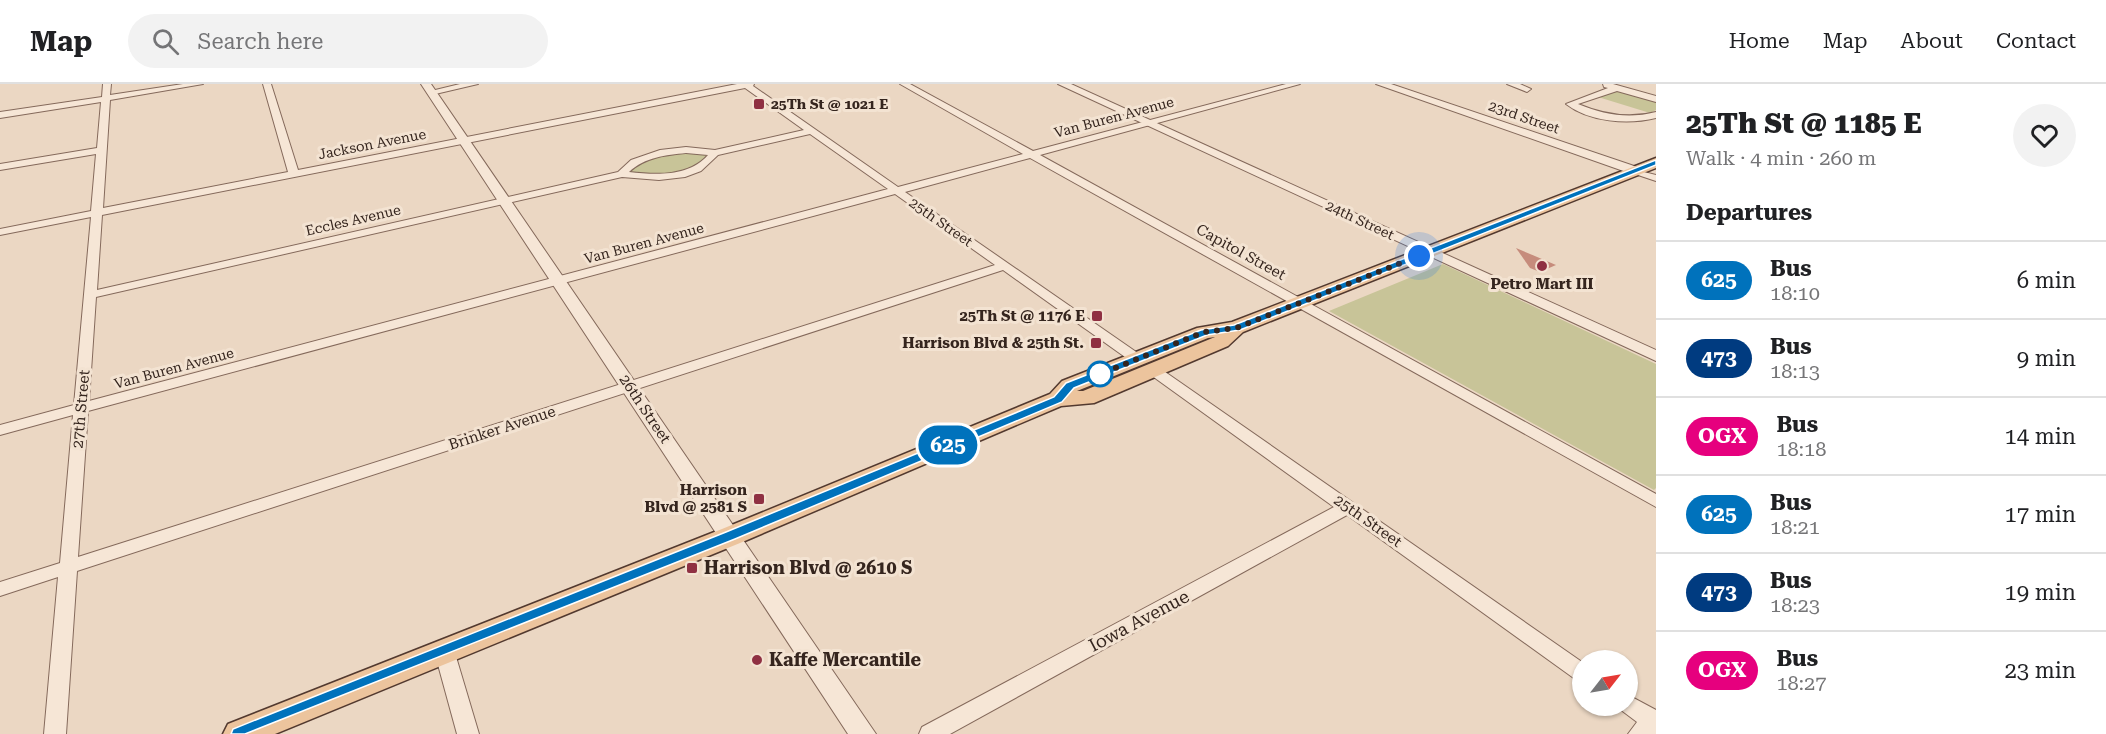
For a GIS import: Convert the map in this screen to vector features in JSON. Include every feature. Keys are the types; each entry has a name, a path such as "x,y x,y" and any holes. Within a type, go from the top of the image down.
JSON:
{"main road":[{"path":"239,734 730,536 1058,399 1086,398 1157,360 1656,163"}],"street":[{"path":"0,115 107,91 199,84"},
{"path":"267,84 294,174"},
{"path":"429,88 474,84"},
{"name":"Jackson Avenue","path":"0,232 747,84"},
{"name":"25th Street","path":"747,84 1572,666"},
{"name":"Capitol Street","path":"904,84 1656,501"},
{"name":"24th Street","path":"1063,84 1656,356"},
{"name":"Van Buren Avenue","path":"0,430 1296,84"},
{"name":"23rd Street","path":"1382,84 1656,178"},
{"path":"1511,84 1527,89"},
{"path":"1604,84 1654,97"},
{"name":"26th Street","path":"429,88 863,734"},
{"path":"1617,88 1570,104 1623,120 1642,120 1656,115"},
{"name":"27th Street","path":"55,734 107,91"},
{"name":"Eccles Avenue","path":"622,174 635,163 655,154 686,150 715,153 812,131"},
{"path":"0,167 102,150"},
{"name":"Eccles Avenue","path":"90,295 622,174 653,177 675,175 702,167 715,153"},
{"name":"Brinker Avenue","path":"0,589 1004,266"},
{"name":"Iowa Avenue","path":"930,734 1348,507"},
{"path":"444,650 468,734"},
{"path":"1638,713 1651,725"}],"shaded area":[{"path":"1616,91 1656,101 1656,110 1650,113 1598,97"},
{"path":"682,152 709,155 701,162 682,171 661,175 629,172 646,160"},
{"path":"1443,264 1656,364 1656,488 1654,490 1329,311"}],"building":[{"name":"Petro Mart III","path":"1516,248 1556,265 1540,272 1530,268"}],"bus line":[{"name":"625","path":"239,734 730,536 1058,399 1070,386 1204,332 1236,328 1656,163"}],"place":[{"name":"25Th St @ 1021 E","path":"759,104"},
{"name":"Petro Mart III","path":"1542,266"},
{"name":"25Th St @ 1176 E","path":"1097,316"},
{"name":"Harrison Blvd & 25th St.","path":"1096,343"},
{"name":"Harrison Blvd @ 2581 S","path":"759,499"},
{"name":"Harrison Blvd @ 2610 S","path":"692,568"},
{"name":"Kaffe Mercantile","path":"757,660"}],"route":[{"path":"1100,374 1093,377 1204,332 1236,328 1419,256"}]}
